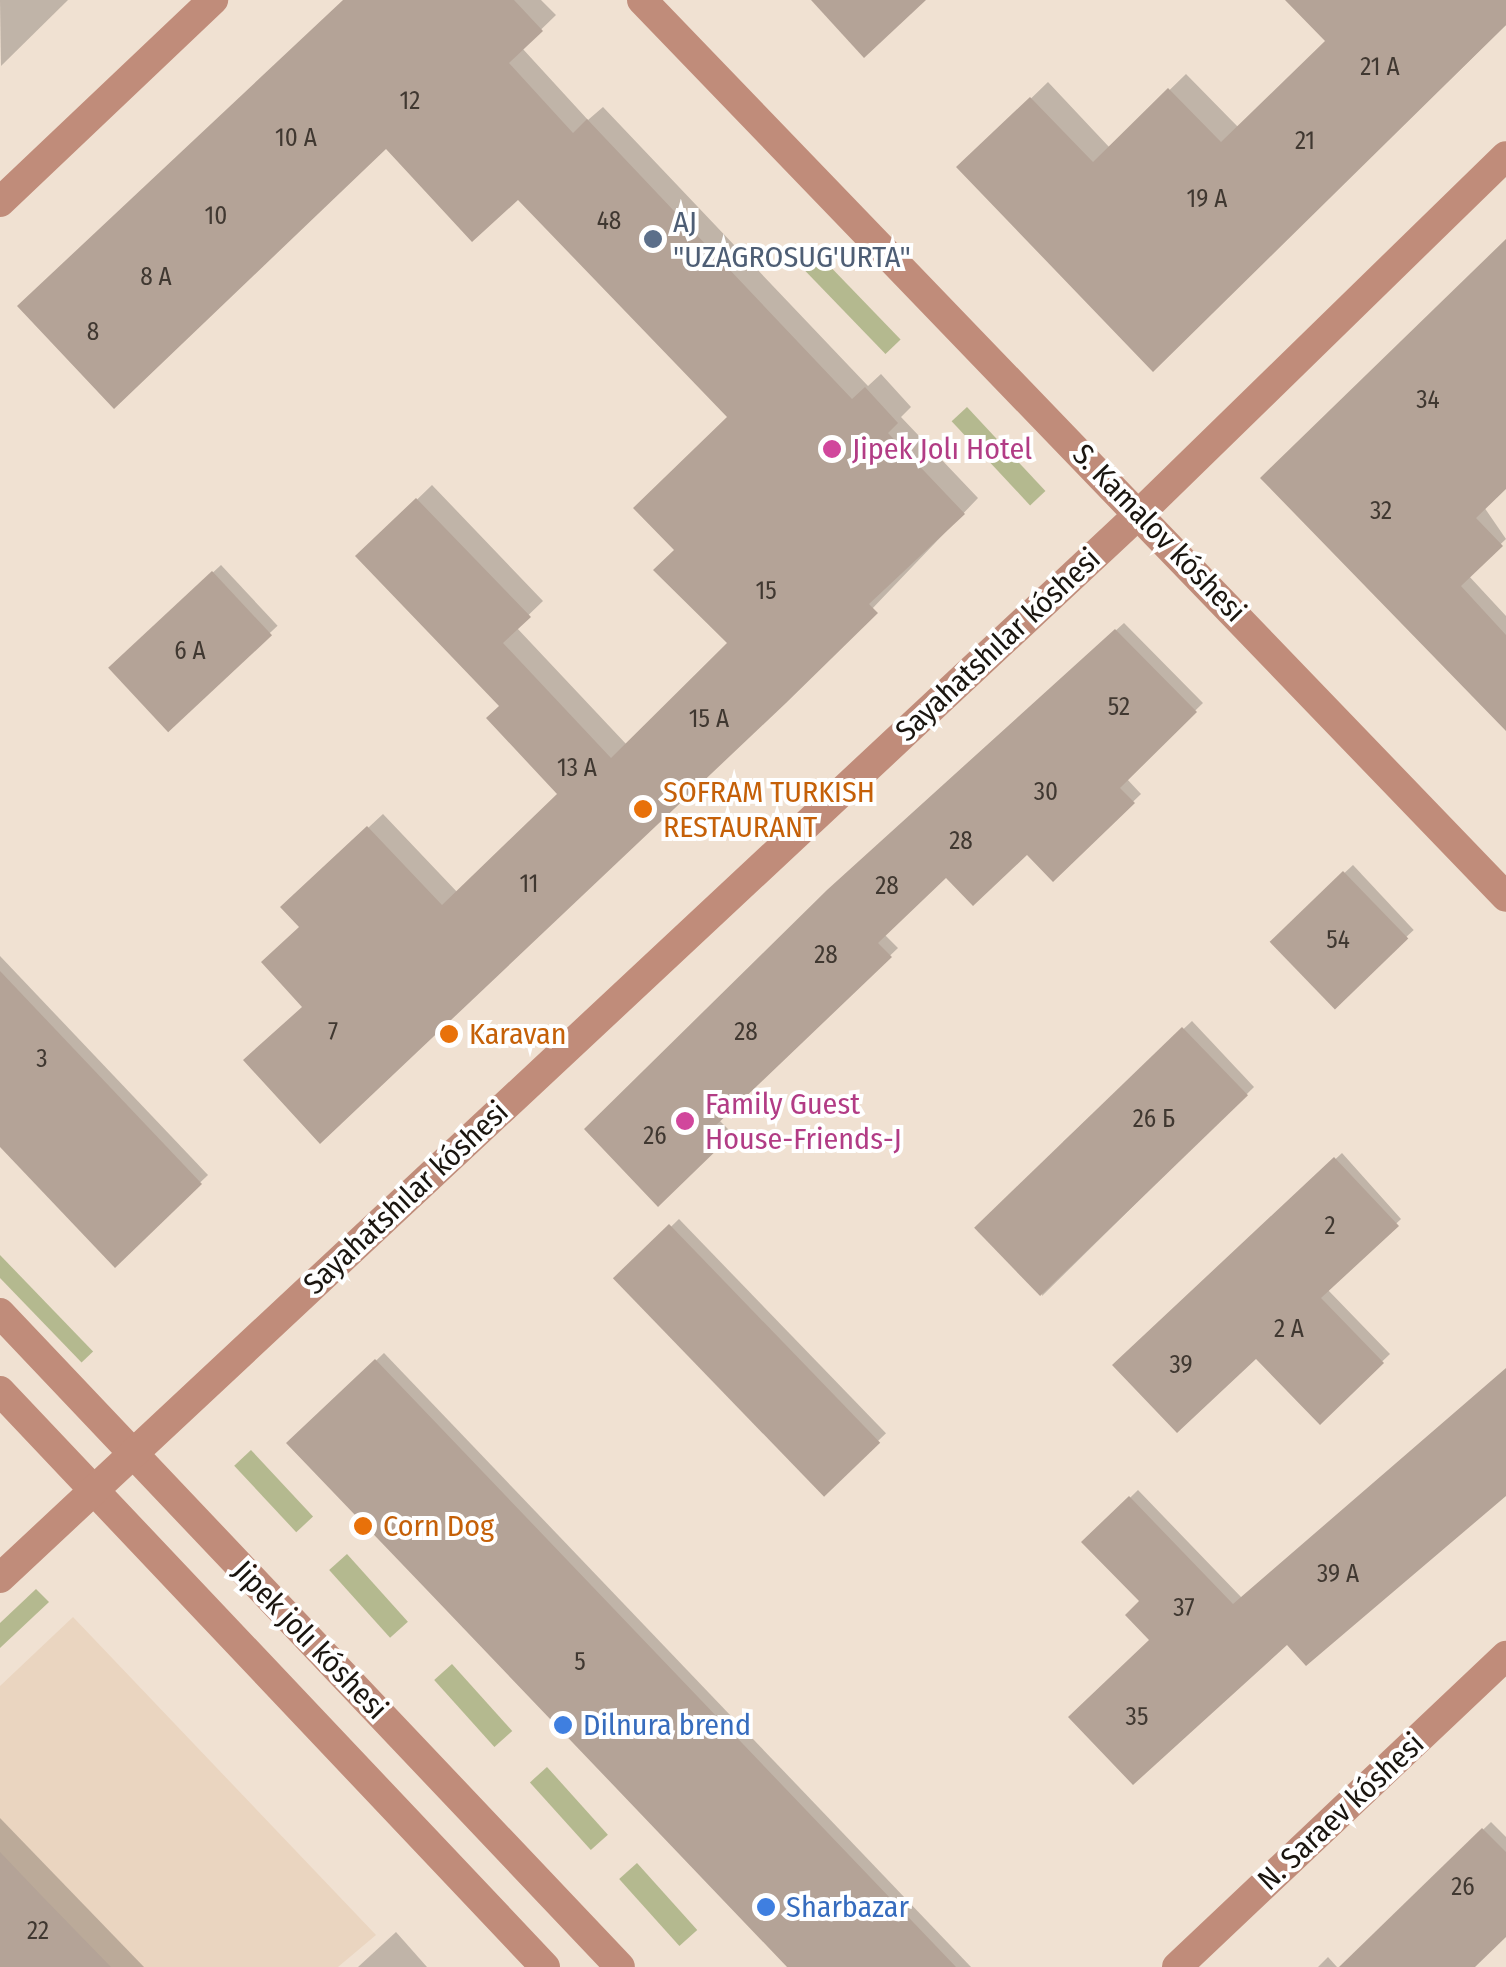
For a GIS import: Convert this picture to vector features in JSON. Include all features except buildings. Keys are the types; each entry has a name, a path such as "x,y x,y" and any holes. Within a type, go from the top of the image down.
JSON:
{"street":[{"path":"0,202 213,0"},
{"name":"S. Kamalov kóshesi","path":"642,0 1506,897"},
{"name":"Sayahatshılar kóshesi","path":"0,1578 1140,513 1506,156"},
{"name":"Jipek jolı kóshesi","path":"0,1313 620,1967"},
{"name":"Jipek jolı kóshesi","path":"0,1391 545,1967"},
{"name":"N. Saraev kóshesi","path":"1177,1967 1506,1656"}],"shaded area":[{"path":"73,1617 376,1935 338,1967 0,1967 0,1686"}],"green space":[{"path":"820,256 901,339 885,354 805,271"},
{"path":"967,407 1045,491 1030,505 952,421"},
{"path":"0,1255 93,1351 82,1363 0,1278"},
{"path":"251,1450 313,1517 296,1532 234,1466"},
{"path":"347,1554 408,1622 390,1638 329,1570"},
{"path":"36,1589 49,1602 0,1648 0,1623"},
{"path":"452,1664 512,1731 494,1747 434,1680"},
{"path":"547,1767 608,1835 591,1850 530,1782"},
{"path":"637,1863 697,1930 679,1946 619,1879"}],"place":[{"name":"AJ \"UZAGROSUG'URTA\"","path":"653,239"},
{"name":"Jipek Jolı Hotel","path":"832,449"},
{"name":"SOFRAM TURKISH RESTAURANT","path":"643,809"},
{"name":"Karavan","path":"449,1034"},
{"name":"Family Guest House-Friends-J","path":"685,1121"},
{"name":"Corn Dog","path":"363,1526"},
{"name":"Dilnura brend","path":"563,1725"},
{"name":"Sharbazar","path":"766,1907"}]}
